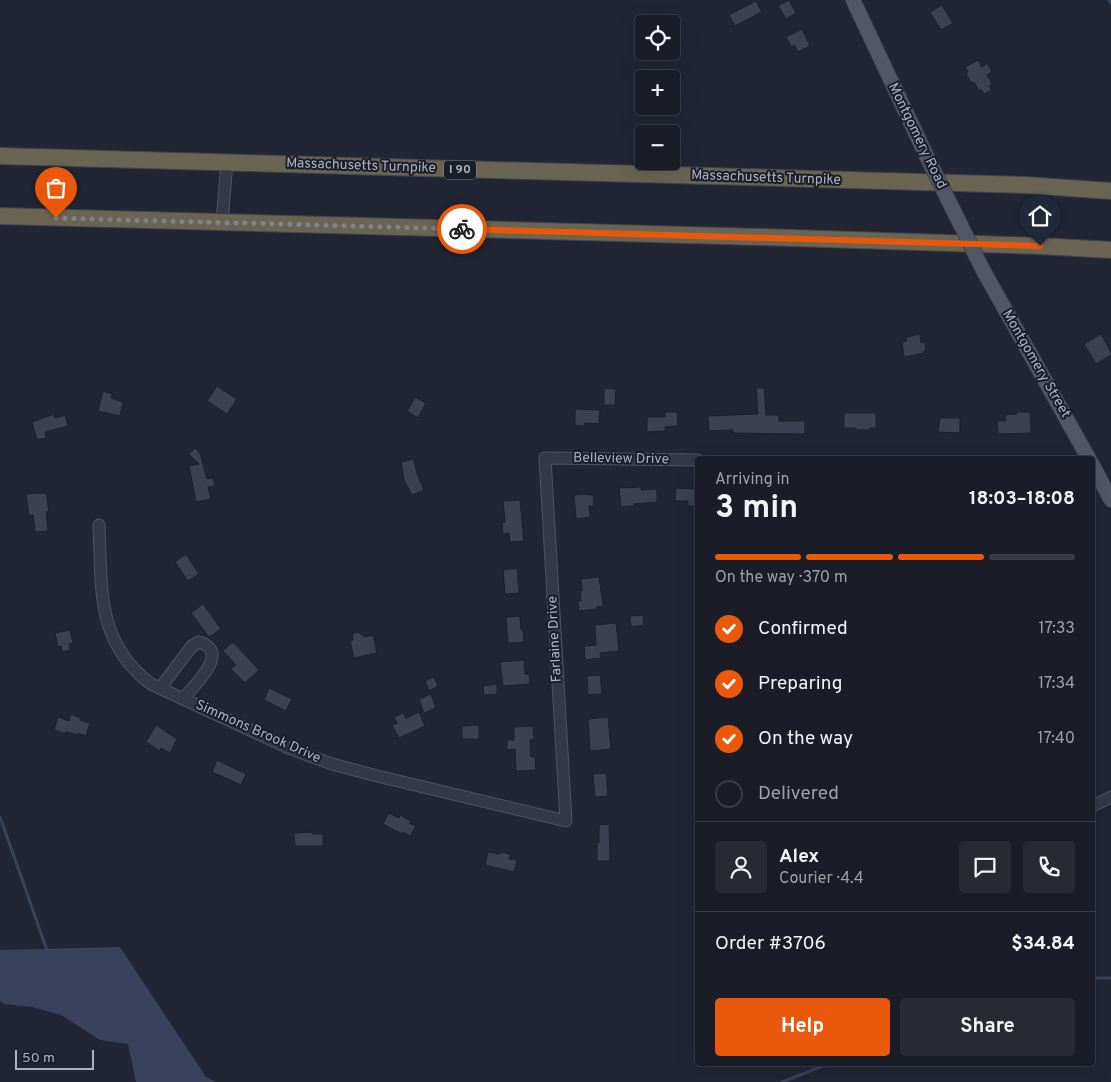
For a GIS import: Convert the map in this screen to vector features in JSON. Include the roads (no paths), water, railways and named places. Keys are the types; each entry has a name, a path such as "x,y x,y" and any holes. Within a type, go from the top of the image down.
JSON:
{"highway":[{"name":"Massachusetts Turnpike","path":"0,156 972,184 1111,191"},
{"path":"0,216 768,237 1111,250"}],"main road":[{"name":"Montgomery Road","path":"853,0 888,77 983,270"},
{"name":"Montgomery Street","path":"983,270 1088,456"},
{"name":"Montgomery Street","path":"1095,470 1111,500"}],"street":[{"path":"222,222 227,162"},
{"name":"Belleview Drive","path":"545,458 695,460"},
{"name":"Farlaine Drive","path":"545,458 566,821"},
{"name":"Simmons Brook Drive","path":"99,525 102,589 107,623 116,644 132,667 142,677 160,688 291,749 332,764 566,821"},
{"path":"160,688 192,646 199,642 206,645 212,651 212,661 208,669 183,699"},
{"path":"1095,805 1111,797"}],"water":[{"path":"120,947 206,1077 216,1082 136,1082 128,1044 100,1040 61,1015 32,1007 4,1004 0,1001 0,950"}],"waterway":[{"path":"0,817 48,953"},
{"path":"1095,978 1111,978"},
{"path":"782,1082 823,1066"}]}
